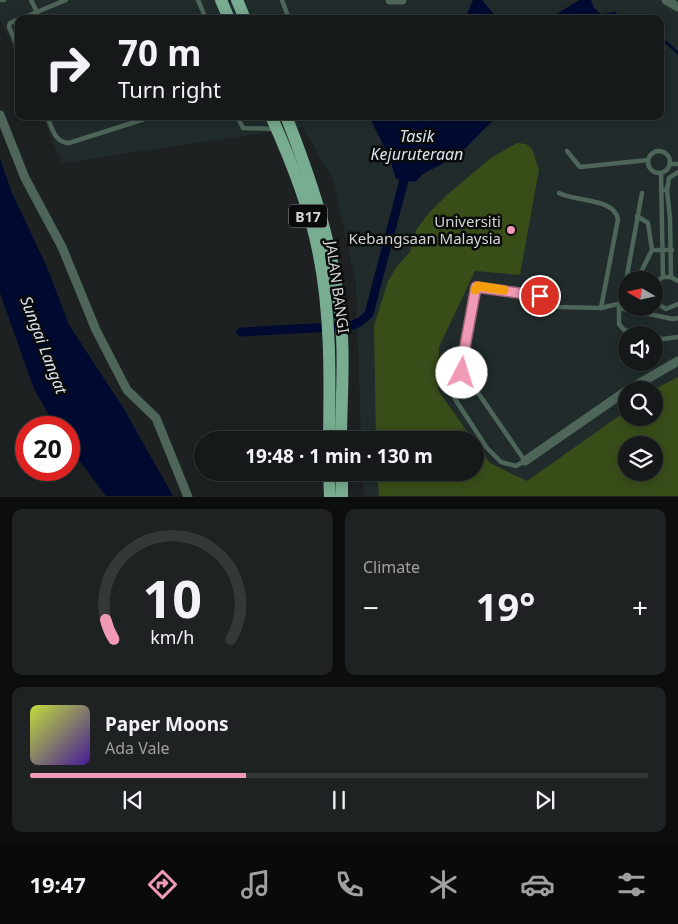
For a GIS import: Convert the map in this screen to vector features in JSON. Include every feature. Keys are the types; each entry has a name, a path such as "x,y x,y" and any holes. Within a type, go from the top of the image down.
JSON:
{"main road":[{"path":"221,0 227,15"},
{"path":"237,0 243,15"},
{"name":"JALAN BANGI","path":"274,120 304,200 318,249 334,319 342,337 342,431"},
{"name":"JALAN BANGI","path":"287,120 320,208 329,246 334,319 329,336 329,431"},
{"path":"329,481 330,496"},
{"path":"342,481 342,496"}],"street":[{"path":"390,0 402,0"},
{"path":"666,0 678,7"},
{"path":"0,116 25,178 62,247 96,330 127,390 156,418 188,496"},
{"path":"643,381 678,361"},
{"path":"525,461 618,396"}],"lane":[{"path":"31,0 37,12"},
{"path":"30,15 66,0"},
{"path":"198,0 204,15"},
{"path":"282,0 288,15"},
{"path":"15,21 10,23 9,27 15,41"},
{"path":"49,120 57,138 62,143 69,143 141,120"},
{"path":"239,120 243,128 277,129"},
{"path":"567,151 580,167 648,160"},
{"path":"661,151 666,153 670,164 667,170 661,173 651,170 648,160 651,155 661,151"},
{"path":"670,164 678,164"},
{"path":"671,277 672,250 667,190 669,178 678,172"},
{"path":"661,173 664,250 663,277 671,277 678,282"},
{"path":"661,190 667,190"},
{"path":"628,271 642,193"},
{"path":"559,194 570,199 609,205 617,213 618,219 601,308"},
{"path":"637,216 648,223 652,250 642,271"},
{"path":"663,219 678,218"},
{"path":"652,250 672,250"},
{"path":"461,368 525,461 516,466 501,462 487,448 455,399 451,384 461,368 475,289 478,286 540,296 559,307 601,308 618,306"},
{"path":"663,308 666,309 678,304"},
{"path":"660,316 673,319 678,318"},
{"path":"663,339 678,337"}],"shaded area":[{"name":"Universiti Kebangsaan Malaysia","path":"0,0 678,0 678,496 365,496 362,481 484,481 484,431 361,431 356,284 333,180 303,127 62,163 44,120 664,120 664,15 15,15 15,53 0,19"}],"green space":[{"path":"517,143 526,144 532,149 539,170 520,275 475,271 439,347 438,390 467,431 376,431 374,326 388,281 398,265 410,252 416,230 428,214 448,194 491,158"},
{"path":"678,377 678,496 379,496 378,481 484,481 484,455 490,463 527,481 618,417 618,426 663,426 663,385"}],"water":[{"path":"473,0 482,0 495,15 467,15"},
{"path":"579,0 591,0 594,8 601,14 616,12 618,15 555,15"},
{"name":"Tasik Kejuruteraan","path":"371,120 493,120 459,155 423,174 415,182 396,179 389,157"},
{"name":"Sungai Langat","path":"0,159 12,193 47,267 69,325 124,409 173,496 106,496 80,462 80,416 50,416 34,389 0,293"}],"waterway":[{"path":"664,41 678,53"},
{"path":"241,332 350,326 360,322 369,314 404,180"}],"slow traffic":[{"path":"475,290 478,286 504,290"}],"place":[{"name":"Universiti Kebangsaan Malaysia","path":"511,230"}],"route":[{"path":"462,373 461,368 476,287 540,296"}]}
